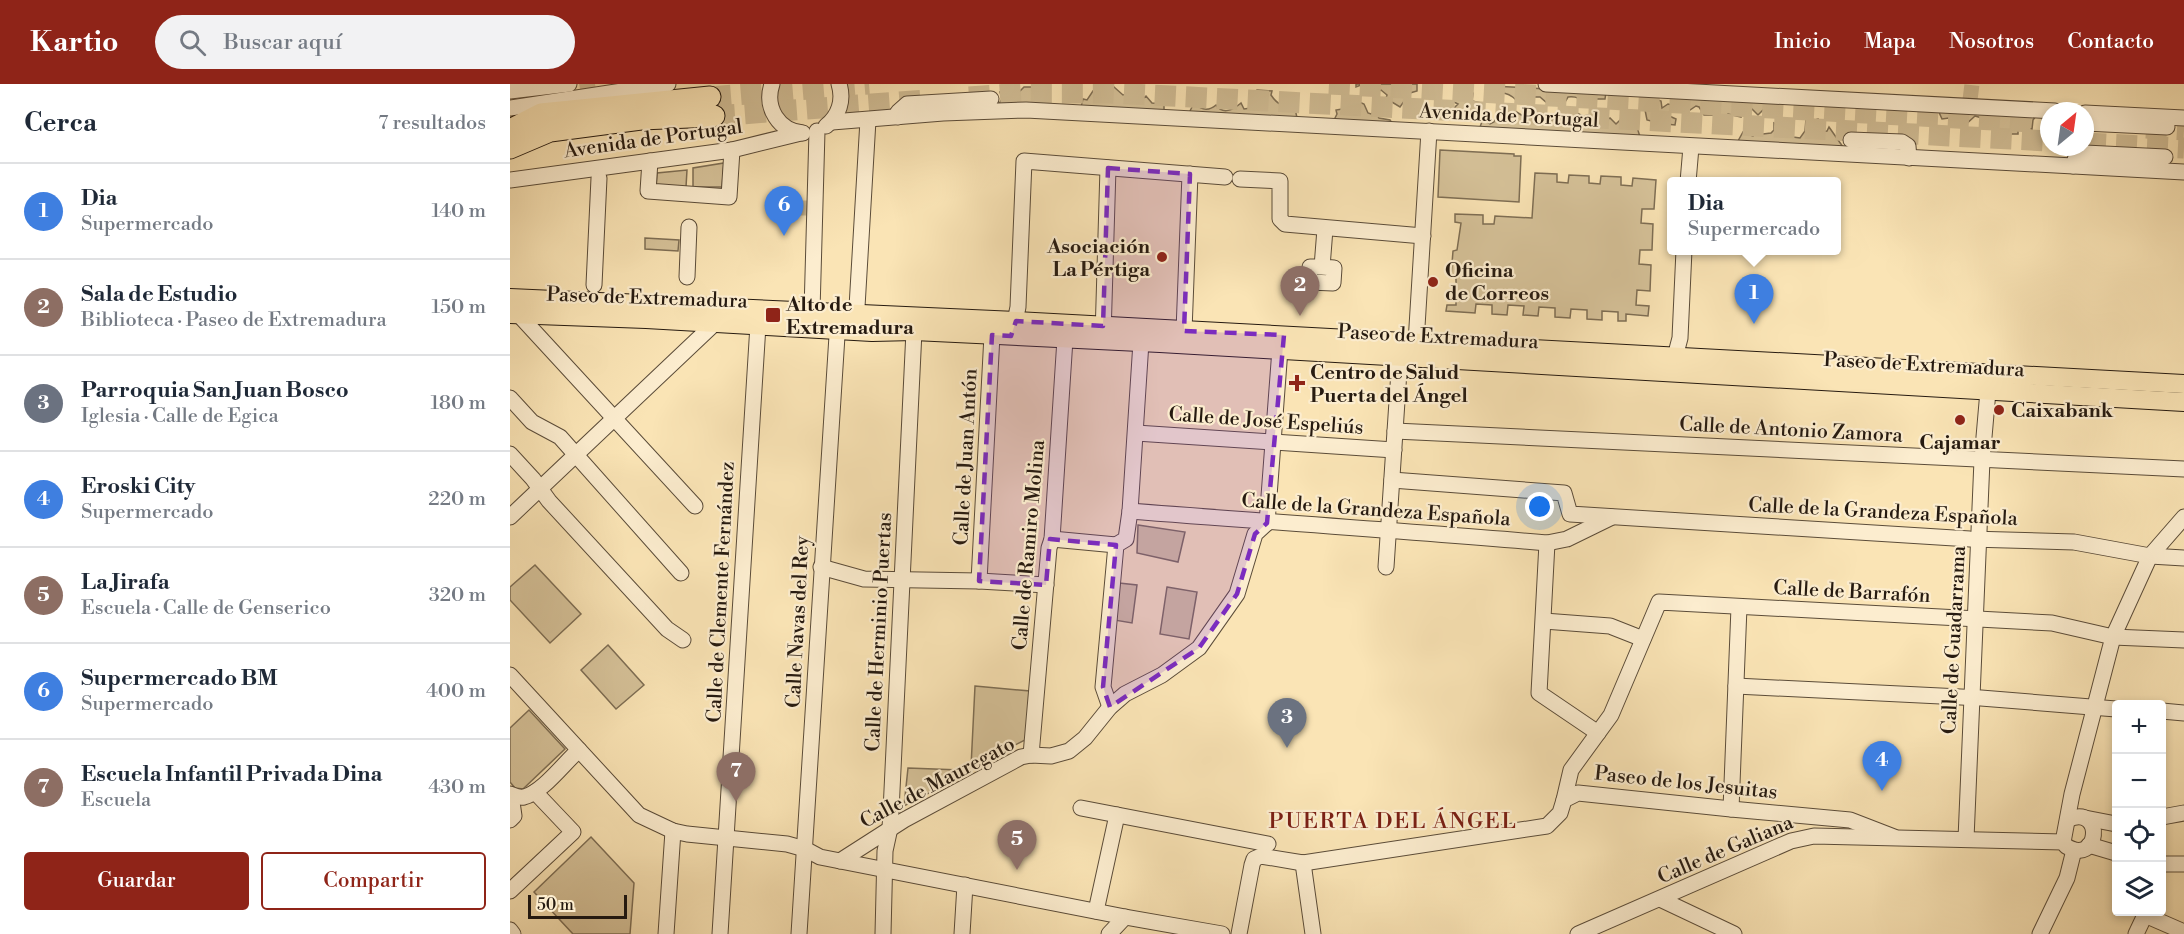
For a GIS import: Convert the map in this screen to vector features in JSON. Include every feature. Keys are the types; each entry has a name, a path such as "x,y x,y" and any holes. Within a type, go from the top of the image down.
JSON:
{"highway":[{"path":"510,130 541,114 712,106 641,119 550,131 510,148"}],"main road":[{"path":"510,288 522,289 544,299"},
{"name":"Paseo de Extremadura","path":"510,298 715,314 758,325 847,322 1103,333 1184,331 1400,356 2184,402"},
{"name":"Paseo de Extremadura","path":"515,314 715,314 812,311 847,322 914,331 992,335 1014,329 1065,339 1103,333 1141,342 1416,343 2184,384"}],"street":[{"path":"510,91 569,84"},
{"path":"510,108 668,84"},
{"path":"772,84 769,91 769,103 773,114 780,124 801,133"},
{"path":"832,122 841,102 839,84"},
{"name":"Avenida de Portugal","path":"1546,84 2040,110"},
{"path":"898,117 898,112 907,104 992,99"},
{"path":"1852,110 1903,113 1909,112 1913,104"},
{"name":"Avenida de Portugal","path":"510,180 732,150 817,131 832,122 1026,110 2184,172"},
{"path":"2094,113 2184,118"},
{"name":"Calle Navas del Rey","path":"799,934 822,567 868,120"},
{"path":"2094,123 2167,127"},
{"path":"812,311 812,208 817,131"},
{"path":"1386,567 1400,356 1416,343 1429,131"},
{"path":"1851,140 1902,142 1908,146 1909,159"},
{"path":"1688,177 1691,147"},
{"path":"650,161 648,191 729,196 732,150"},
{"path":"2073,166 2076,157 2085,153 2164,157"},
{"path":"1014,329 1024,161 1280,181 1280,219 1285,224 1423,236"},
{"path":"1103,333 1108,168"},
{"path":"1184,331 1190,174"},
{"path":"594,285 598,178"},
{"path":"683,280 689,227"},
{"path":"1323,267 1325,229"},
{"path":"1662,371 1675,357 1680,338 1684,255"},
{"path":"515,314 695,506"},
{"path":"510,517 614,418 715,314"},
{"name":"Calle de Clemente Fernández","path":"720,934 758,325"},
{"name":"Calle de Herminio Puertas","path":"883,934 885,851 890,828 914,331"},
{"name":"Calle de Juan Antón","path":"979,581 992,335"},
{"name":"Calle de Ramiro Molina","path":"1031,755 1049,548 1052,539 1065,339"},
{"path":"1052,539 1116,545 1126,539 1136,434 1141,342"},
{"path":"1267,523 1282,342"},
{"path":"1988,391 2000,374"},
{"name":"Calle de Guadarrama","path":"1966,839 1982,460 1988,391"},
{"path":"510,398 532,422 560,437 681,573"},
{"name":"Calle de Antonio Zamora","path":"1395,431 2184,469"},
{"name":"Calle de José Espeliús","path":"1136,434 1394,450"},
{"path":"510,454 667,629 683,640"},
{"name":"Calle de la Grandeza Española","path":"1392,480 1564,493 1570,514 1979,539 2074,542 2150,556 2184,558"},
{"name":"Calle de la Grandeza Española","path":"1130,511 1547,543 1567,539 1613,517"},
{"path":"2040,934 2067,878 2072,794 2113,637 2150,556 2184,517"},
{"name":"Calle de Mauregato","path":"840,861 890,828 1010,762 1031,755 1051,756 1069,751 1125,694 1162,675 1199,648 1238,594 1255,534 1267,523"},
{"path":"1547,543 1539,693 1598,733"},
{"path":"1110,707 1103,687 1116,545"},
{"path":"822,567 864,579 1046,585"},
{"name":"Calle de Barrafón","path":"1643,639 1659,602 2052,623 2113,637 2184,640"},
{"path":"1731,810 1739,607"},
{"path":"1239,934 1254,859 1261,856 1303,863 1546,826 1560,813 1571,770 1611,715 1643,639 1610,626 1544,621"},
{"path":"510,675 639,815 680,833 726,840 787,844 805,849 820,857 1222,934"},
{"path":"1736,686 1971,697 2112,709"},
{"path":"2166,711 2184,713"},
{"path":"510,820 514,816 510,794 526,797 535,792 579,750"},
{"path":"510,891 573,832 535,792"},
{"name":"Paseo de los Jesuitas","path":"1564,800 1581,792 1731,810 1850,819 1894,837 2068,846"},
{"path":"1081,808 1268,844"},
{"path":"2166,816 2184,813"},
{"path":"1096,911 1117,815"},
{"path":"2069,819 2085,818 2112,823"},
{"path":"2068,846 2082,850 2089,846 2094,833 2093,826 2085,818"},
{"path":"666,934 680,833"},
{"name":"Calle de Galiana","path":"1578,934 1791,841 1814,836 1894,837"},
{"path":"2089,846 2112,852"},
{"path":"1303,863 1313,934"},
{"path":"2166,864 2184,864"},
{"path":"962,934 965,885"},
{"path":"1660,899 1734,934"},
{"path":"2136,934 2143,916"},
{"path":"2150,916 2184,932"},
{"path":"1109,934 1125,917"},
{"path":"510,930 513,934"}],"highlighted area":[{"path":"1108,168 1190,174 1184,331 1284,335 1267,523 1255,534 1237,594 1199,648 1110,707 1103,687 1116,545 1050,539 1046,585 979,581 992,335 1011,336 1016,321 1103,326"}],"shaded area":[{"path":"1356,84 1417,84 1417,91 1410,93 1400,107 1392,102 1385,102 1387,95 1381,90 1371,94 1368,87 1361,85 1356,87"},
{"path":"1492,86 1606,92 1605,99 1593,99 1587,105 1579,98 1571,97 1568,97 1565,102 1553,98 1547,103 1540,97 1534,97 1530,92 1520,94 1516,100 1505,93 1494,95"},
{"path":"1024,87 1034,87 1038,95 1048,97 1045,105 999,104 1002,99 1000,92 1006,92 1011,88 1012,92 1019,92"},
{"path":"1114,87 1123,95 1131,93 1131,100 1135,103 1146,96 1152,103 1164,104 1164,111 1081,107 1083,99 1087,100 1093,91 1100,94"},
{"path":"1257,90 1272,91 1271,95 1281,104 1294,103 1297,118 1189,113 1194,103 1205,109 1216,105 1225,111 1241,103 1244,109 1251,108 1256,102"},
{"path":"1470,90 1473,93 1472,101 1481,103 1482,106 1480,108 1473,106 1472,111 1466,109 1462,115 1455,114 1453,109 1458,104 1454,102 1455,97 1460,96 1461,92 1465,94"},
{"path":"1678,96 1777,102 1776,109 1764,109 1758,115 1750,107 1744,108 1741,117 1728,114 1721,123 1713,115 1704,115 1699,107 1696,106 1690,110 1687,106 1681,107"},
{"path":"1350,98 1364,104 1368,113 1375,111 1379,118 1390,120 1392,123 1334,120 1336,110 1342,109"},
{"path":"1654,99 1661,101 1662,108 1668,104 1673,105 1667,115 1676,119 1675,125 1662,121 1660,127 1654,129 1655,122 1647,120 1645,110 1652,108"},
{"path":"1534,109 1537,112 1544,110 1551,120 1559,118 1561,122 1571,124 1575,123 1577,113 1583,116 1596,114 1595,119 1599,124 1610,118 1616,124 1621,119 1626,125 1637,127 1640,137 1480,127 1483,119 1490,124 1498,115 1505,117 1515,111 1523,116"},
{"path":"1938,110 2036,116 2032,129 2021,127 2018,129 2018,134 2007,134 2004,137 1996,129 1987,129 1987,124 1982,118 1975,116 1964,126 1958,123 1953,124 1949,118 1942,119"},
{"path":"1806,119 1812,121 1818,119 1820,132 1827,131 1829,127 1843,147 1738,141 1743,132 1753,136 1759,129 1763,134 1771,133 1774,130 1774,123 1780,126 1789,124 1793,137 1800,138 1805,131"},
{"path":"1440,150 1521,156 1519,202 1438,197"},
{"path":"724,163 722,187 693,187 693,168"},
{"path":"687,170 686,187 656,189 657,173"},
{"path":"1535,173 1557,174 1557,182 1568,183 1569,175 1589,176 1589,183 1600,184 1601,176 1621,177 1621,185 1632,186 1633,178 1656,180 1654,209 1642,209 1641,223 1653,224 1652,250 1640,250 1639,264 1651,265 1650,291 1637,290 1636,305 1649,306 1648,316 1626,314 1626,321 1618,321 1618,312 1602,311 1602,320 1587,319 1587,310 1571,309 1570,318 1555,317 1555,308 1539,307 1538,316 1523,315 1524,306 1508,305 1507,315 1492,314 1492,305 1476,304 1475,313 1446,311 1447,305 1456,305 1456,277 1451,276 1453,251 1457,250 1461,223 1455,222 1455,214 1483,215 1483,224 1494,224 1495,216 1532,218"},
{"path":"645,238 679,240 678,251 645,249"},
{"path":"1138,525 1185,532 1178,562 1137,553"},
{"path":"535,565 581,614 550,643 510,600 510,587"},
{"path":"1119,583 1137,585 1132,623 1114,620"},
{"path":"1167,587 1197,592 1189,639 1160,634"},
{"path":"608,645 644,685 616,709 581,670"},
{"path":"975,686 1030,691 1027,739 971,767"},
{"path":"529,710 565,749 523,789 515,788 510,782 510,728"},
{"path":"908,768 960,770 960,777 904,806"},
{"path":"591,837 634,883 630,934 573,934 534,892"}],"tunnel":[{"path":"549,92 595,84"},
{"path":"710,97 869,84"},
{"path":"1329,84 2040,123"},
{"path":"1970,100 1972,84"},
{"path":"969,97 1022,93 1111,93 2040,141"},
{"path":"714,116 926,100"},
{"path":"2146,128 2184,130"},
{"path":"2094,143 2184,148"},
{"path":"798,208 810,208"}],"place":[{"name":"Supermercado BM","path":"784,236"},
{"name":"Asociación La Pértiga","path":"1162,257"},
{"name":"Oficina de Correos","path":"1433,282"},
{"name":"Alto de Extremadura","path":"773,315"},
{"name":"Sala de Estudio","path":"1300,316"},
{"name":"Dia","path":"1754,324"},
{"name":"Centro de Salud Puerta del Ángel","path":"1297,383"},
{"name":"Caixabank","path":"1999,410"},
{"name":"Cajamar","path":"1960,420"},
{"name":"Parroquia San Juan Bosco","path":"1287,748"},
{"name":"Eroski City","path":"1882,791"},
{"name":"Escuela Infantil Privada Dina","path":"736,802"},
{"name":"La Jirafa","path":"1017,870"}],"district":[{"name":"PUERTA DEL ÁNGEL","path":"1393,820"}]}
